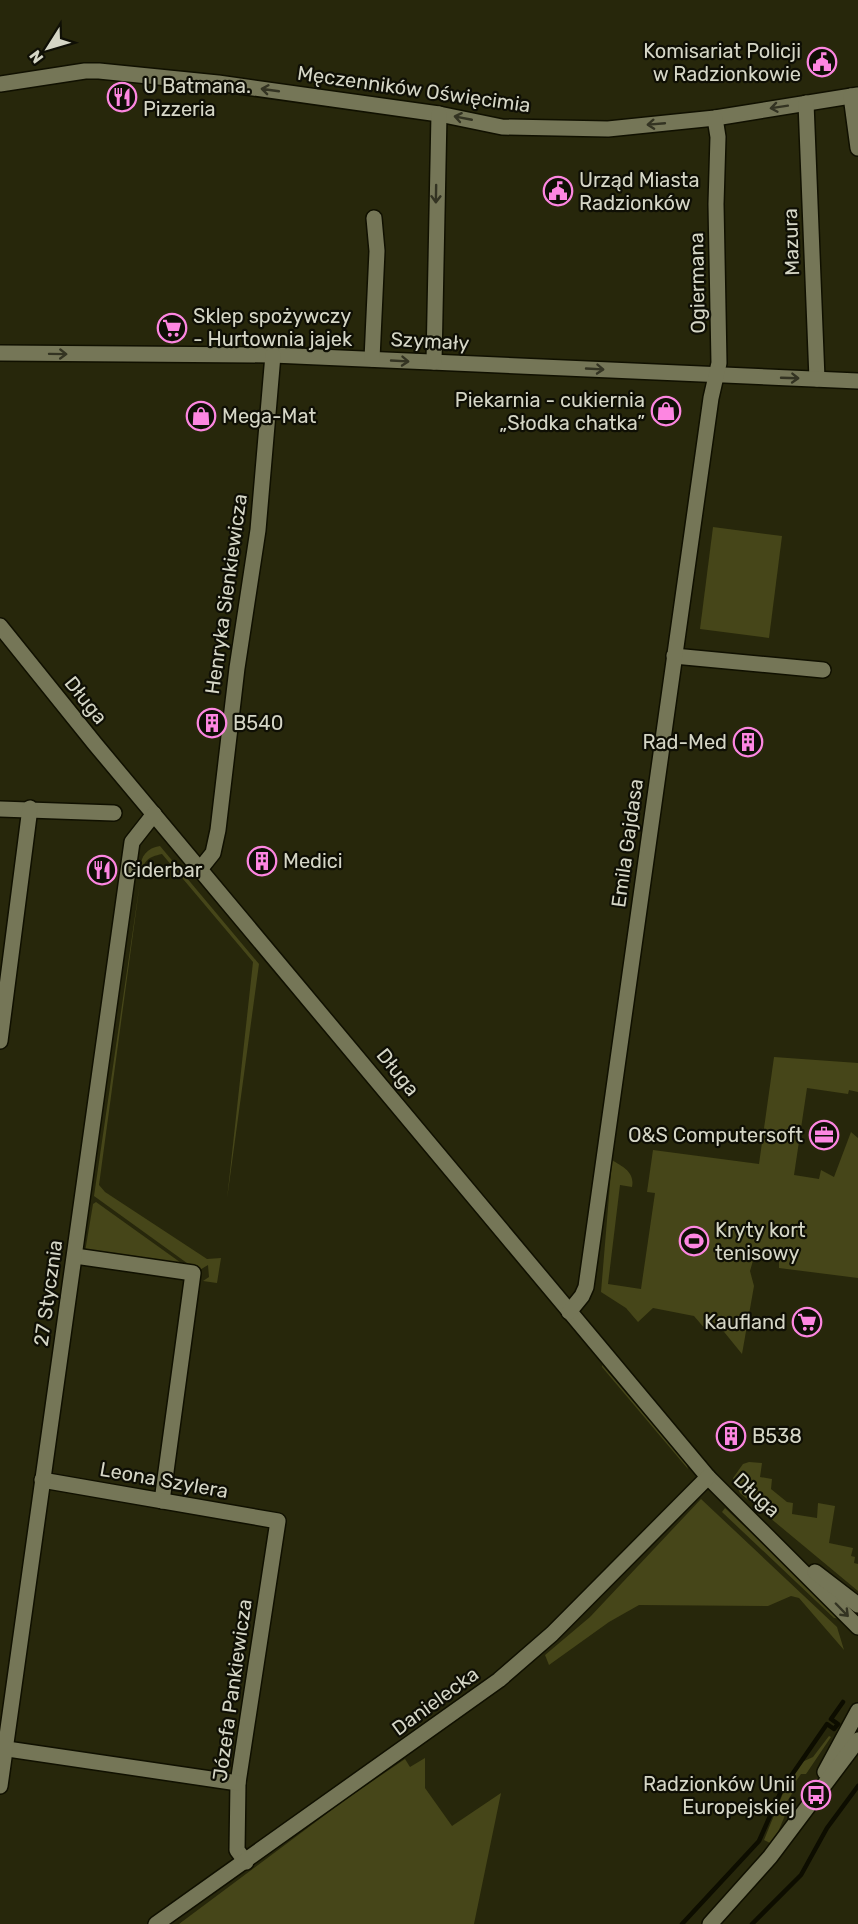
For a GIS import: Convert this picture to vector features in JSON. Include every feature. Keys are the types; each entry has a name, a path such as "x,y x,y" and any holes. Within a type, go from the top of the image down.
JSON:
{"street":[{"name":"Męczenników Oświęcimia","path":"0,84 85,71 99,71 218,83 439,114 502,128 560,129 608,129 715,118 855,96"},
{"path":"855,96 858,148"},
{"name":"Mazura","path":"806,103 818,379"},
{"path":"434,362 439,114"},
{"name":"Ogiermana","path":"715,118 718,137 716,204 719,360 715,374"},
{"path":"372,359 377,251 374,218"},
{"name":"Szymały","path":"0,353 273,355 858,381"},
{"name":"Henryka Sienkiewicza","path":"201,868 213,853 218,830 237,668 258,530 273,355"},
{"name":"Emila Gajdasa","path":"569,1312 586,1287 715,374"},
{"name":"Długa","path":"0,626 154,814 708,1477 772,1538 858,1627"},
{"path":"674,656 823,670"},
{"path":"0,1041 30,808"},
{"path":"0,809 30,808 114,813"},
{"name":"27 Stycznia","path":"0,1786 3,1748 75,1256 132,842 154,814"},
{"path":"75,1256 193,1273 162,1501"},
{"name":"Danielecka","path":"156,1924 506,1675 552,1634 708,1477"},
{"name":"Leona Szylera","path":"42,1480 278,1521"},
{"name":"Józefa Pankiewicza","path":"246,1862 237,1850 238,1783 278,1521"},
{"name":"Długa","path":"772,1538 858,1605"},
{"path":"819,1790 822,1778 858,1711"},
{"path":"711,1924 770,1857 858,1740"},
{"path":"3,1748 238,1783"}],"shaded area":[{"path":"713,527 782,536 769,638 700,629"},
{"path":"160,846 259,964 227,1199 253,962 162,854 147,860 141,875 144,856 150,849"},
{"path":"140,882 99,1185 105,1192 207,1259 221,1258 217,1283 203,1281 209,1277 208,1265 198,1271 94,1196"},
{"path":"774,1057 858,1063 858,1092 849,1090 848,1094 807,1088 794,1175 819,1179 821,1170 834,1177 851,1132 858,1138 858,1278 779,1268 779,1259 754,1257 750,1271 754,1286 742,1354 716,1322 706,1330 694,1316 653,1308 638,1322 626,1308 601,1292 612,1160 630,1174 632,1187 620,1185 608,1284 641,1289 655,1193 647,1192 653,1150 759,1164"},
{"path":"96,1202 184,1265 85,1252 93,1204"},
{"path":"602,1365 686,1463 688,1469 602,1367"},
{"path":"762,1463 760,1477 772,1479 771,1489 787,1502 793,1503 792,1514 817,1518 818,1503 835,1506 829,1543 853,1548 851,1556 855,1557 854,1563 858,1564 858,1591 740,1493 733,1478 743,1464"},
{"path":"701,1499 837,1627 844,1650 799,1598 791,1596 768,1606 639,1605 609,1622 549,1665 545,1655 590,1617"},
{"path":"725,1508 842,1619 834,1618 722,1512"},
{"path":"829,1736 831,1737 806,1774 801,1774 794,1784 795,1789 786,1803 789,1806 778,1832 770,1843 764,1840 786,1786 802,1762 813,1757"},
{"path":"425,1758 425,1788 452,1826 501,1793 474,1924 179,1924 349,1797 405,1759 410,1767"}],"waterway":[{"path":"682,1924 759,1841 782,1789 827,1724 834,1729 838,1724 831,1719 843,1702"},
{"path":"752,1924 801,1875 827,1828 858,1786"}],"place":[{"name":"Komisariat Policji w Radzionkowie","path":"822,62"},
{"name":"U Batmana. Pizzeria","path":"122,97"},
{"name":"Urząd Miasta Radzionków","path":"558,191"},
{"name":"Sklep spożywczy - Hurtownia jajek","path":"172,328"},
{"name":"Piekarnia - cukiernia „Słodka chatka”","path":"666,411"},
{"name":"Mega-Mat","path":"201,416"},
{"name":"B540","path":"212,723"},
{"name":"Rad-Med","path":"748,742"},
{"name":"Medici","path":"262,861"},
{"name":"Ciderbar","path":"102,870"},
{"name":"O&S Computersoft","path":"824,1135"},
{"name":"Kryty kort tenisowy","path":"694,1241"},
{"name":"Kaufland","path":"807,1322"},
{"name":"B538","path":"731,1436"},
{"name":"Radzionków Unii Europejskiej","path":"816,1795"}]}
